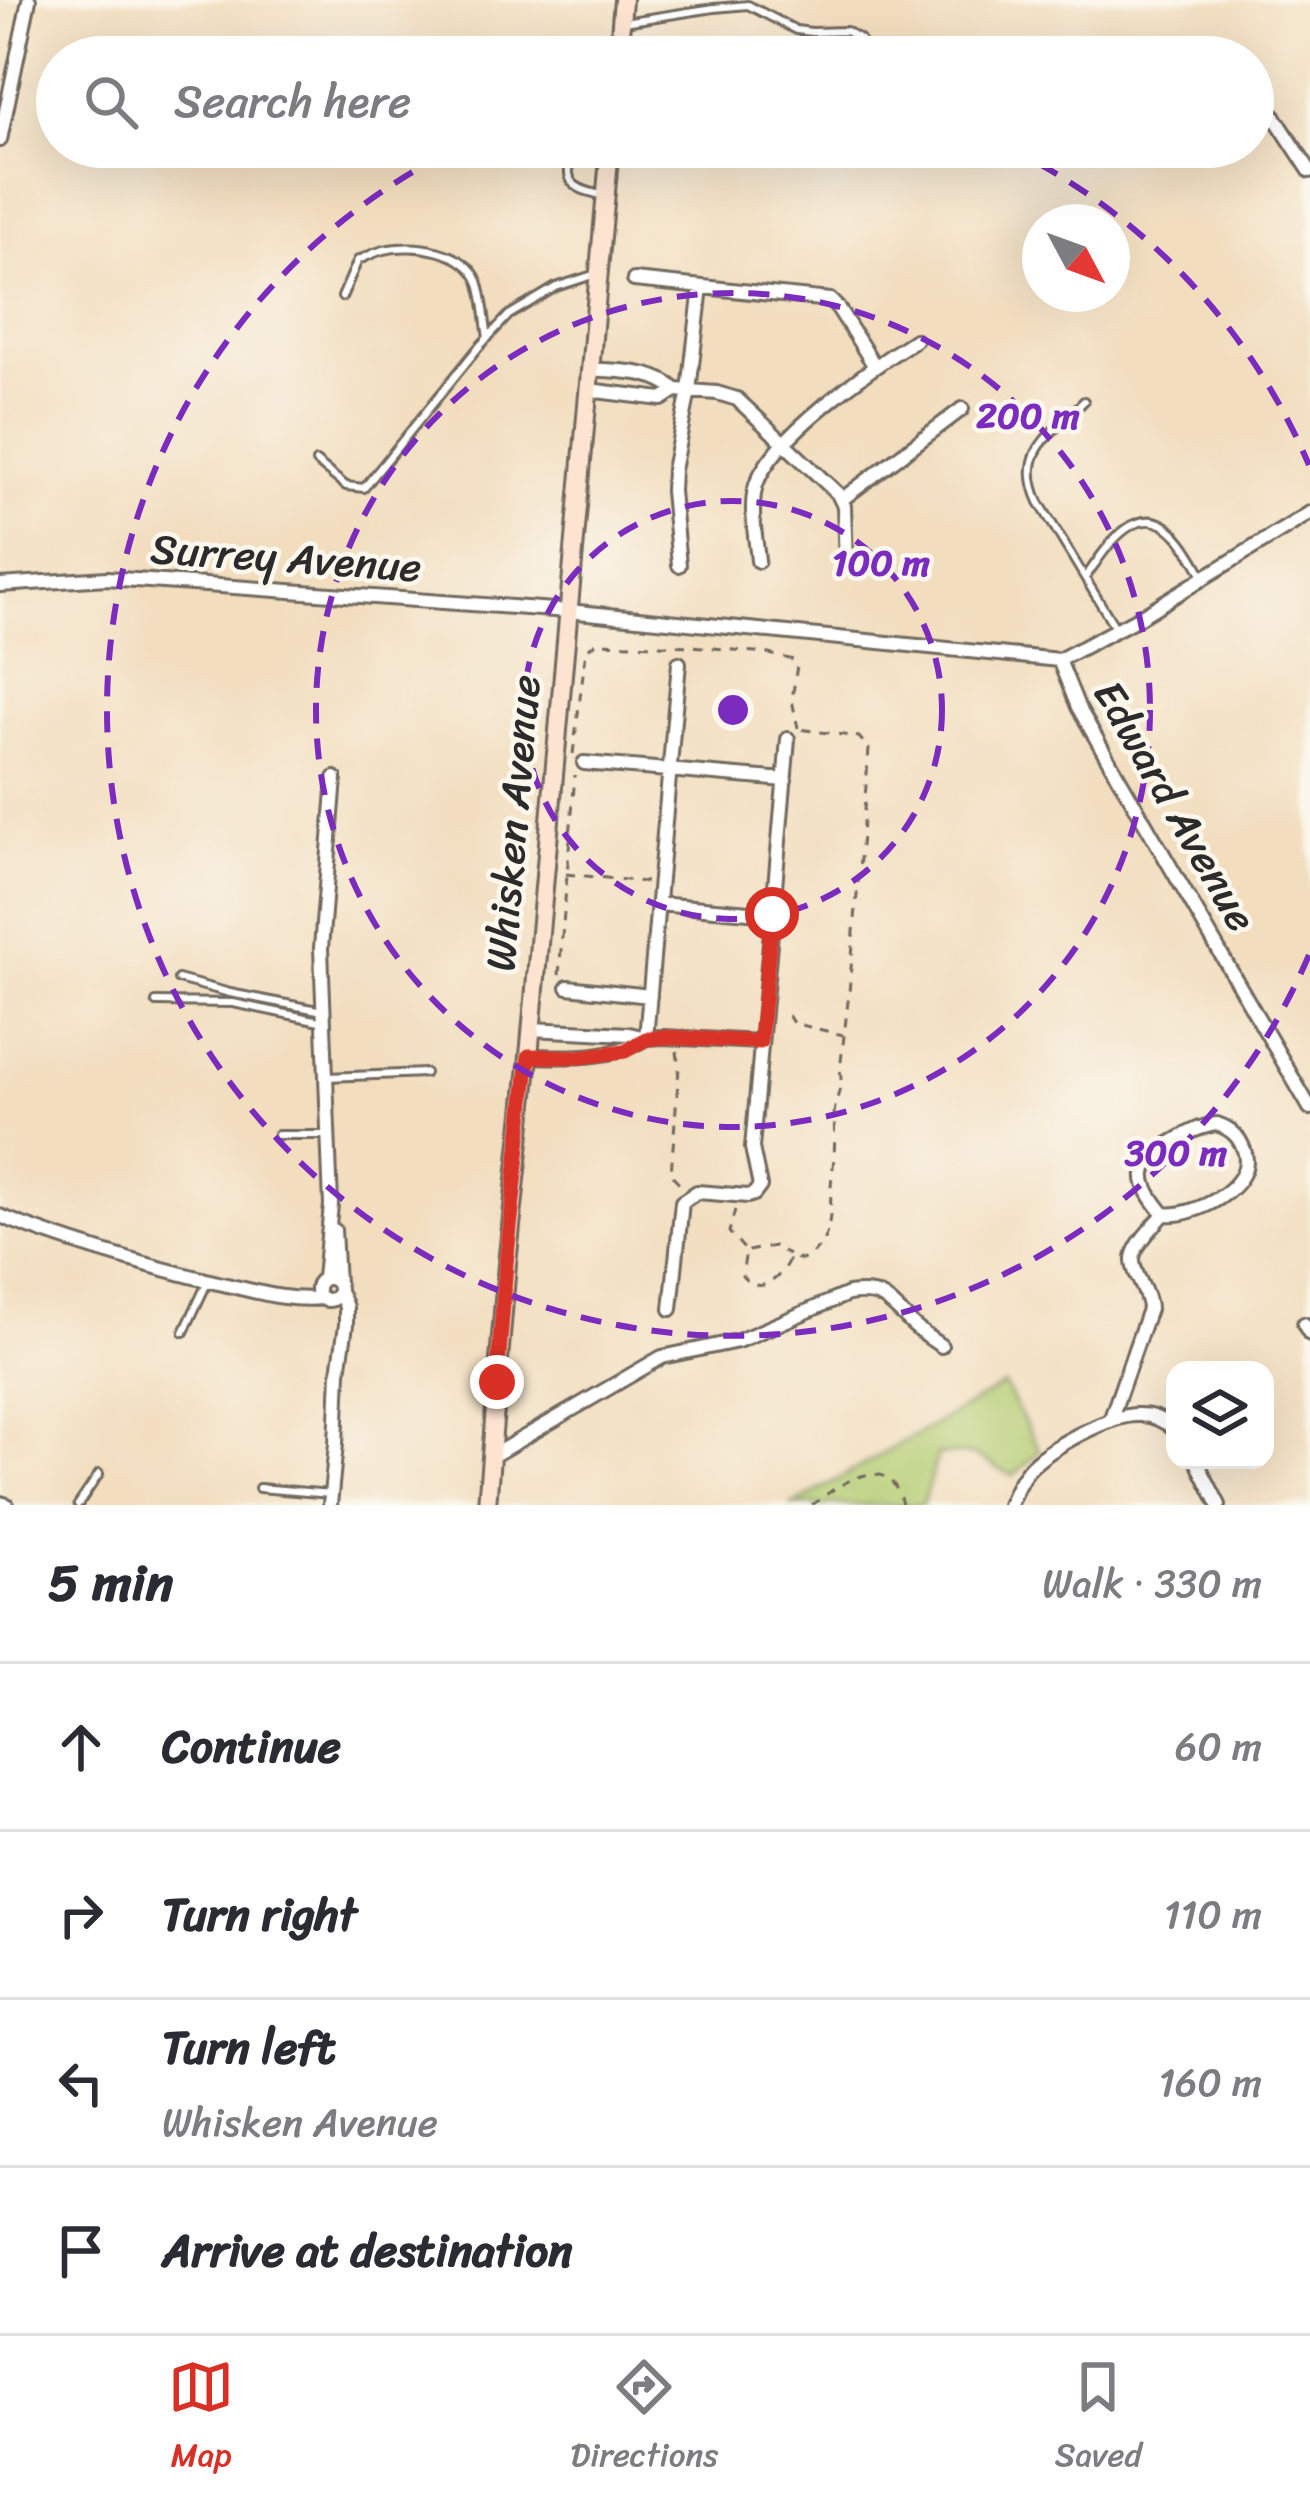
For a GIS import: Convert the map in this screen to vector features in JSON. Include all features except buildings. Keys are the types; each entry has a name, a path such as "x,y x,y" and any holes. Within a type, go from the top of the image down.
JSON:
{"street":[{"path":"0,140 29,0"},
{"path":"620,36 623,0"},
{"path":"1274,116 1310,171"},
{"name":"Whisken Avenue","path":"488,1505 608,168"},
{"path":"634,280 830,300 874,365"},
{"path":"679,565 673,470 701,287"},
{"path":"758,561 753,501 770,458 874,365 915,340"},
{"path":"590,369 664,379 682,390"},
{"path":"625,395 629,373"},
{"path":"588,390 662,399 682,390 717,392 736,399 842,500 846,565"},
{"path":"842,500 962,409"},
{"path":"1059,660 1310,513"},
{"name":"Surrey Avenue","path":"0,585 107,578 568,611 1059,660"},
{"name":"Edward Avenue","path":"1059,660 1078,706 1310,1108"},
{"path":"646,1039 679,663"},
{"path":"671,1309 682,1202 692,1193 737,1196 754,1194 760,1186 752,1148 793,734"},
{"path":"576,765 785,780"},
{"path":"330,1500 346,1325 327,1289 338,1262 331,1205 321,948 335,778"},
{"path":"658,904 772,914"},
{"path":"568,987 650,996"},
{"path":"531,1029 760,1042"},
{"path":"529,1056 580,1057 625,1051 646,1039"},
{"path":"1210,1124 1223,1125 1237,1135 1247,1161 1243,1178 1220,1196 1179,1214 1164,1214 1142,1175 1152,1154 1210,1124"},
{"path":"1110,1421 1149,1309 1148,1294 1132,1258 1164,1214"},
{"path":"0,1216 89,1249 208,1280 288,1297 327,1289"},
{"path":"492,1456 662,1357 738,1341 848,1294 880,1295 941,1346"},
{"path":"1010,1505 1021,1480 1064,1444 1126,1415 1145,1414 1166,1422"},
{"path":"1201,1469 1219,1505"}],"lane":[{"path":"621,22 748,5 796,30 857,36"},
{"path":"568,168 577,189 605,196"},
{"path":"342,297 358,260 387,249 414,248 453,256 477,278 488,338"},
{"path":"316,462 346,486 357,489 370,484 509,315 556,287 599,273"},
{"path":"1084,401 1042,444 1029,472 1039,502 1116,629"},
{"path":"1085,578 1113,538 1124,529 1151,521 1178,536 1204,578"},
{"path":"178,980 324,1017"},
{"path":"156,1002 233,1003 324,1017"},
{"path":"328,1077 425,1073"},
{"path":"278,1135 329,1135"},
{"path":"184,1332 208,1280"},
{"path":"78,1505 99,1474"},
{"path":"259,1487 330,1500"}],"path":[{"path":"568,987 560,982 559,974 586,650 596,643 692,646 794,660 793,734 803,728 859,737 869,749 842,1082 834,1112 837,1148 829,1230 814,1254 802,1260 774,1246 746,1251"},
{"path":"566,874 660,883"},
{"path":"788,1016 793,1023 844,1035"},
{"path":"678,1037 671,1174 692,1193"},
{"path":"737,1196 729,1232 746,1251"},
{"path":"746,1251 742,1276 758,1287 778,1277 790,1257"},
{"path":"812,1505 868,1473 891,1480 902,1505"}],"green space":[{"path":"1004,1385 1040,1451 1013,1476 974,1455 938,1454 922,1505 793,1505"}],"route":[{"path":"497,1382 529,1056 580,1057 625,1051 646,1039 663,1037 760,1042 772,914"}]}
